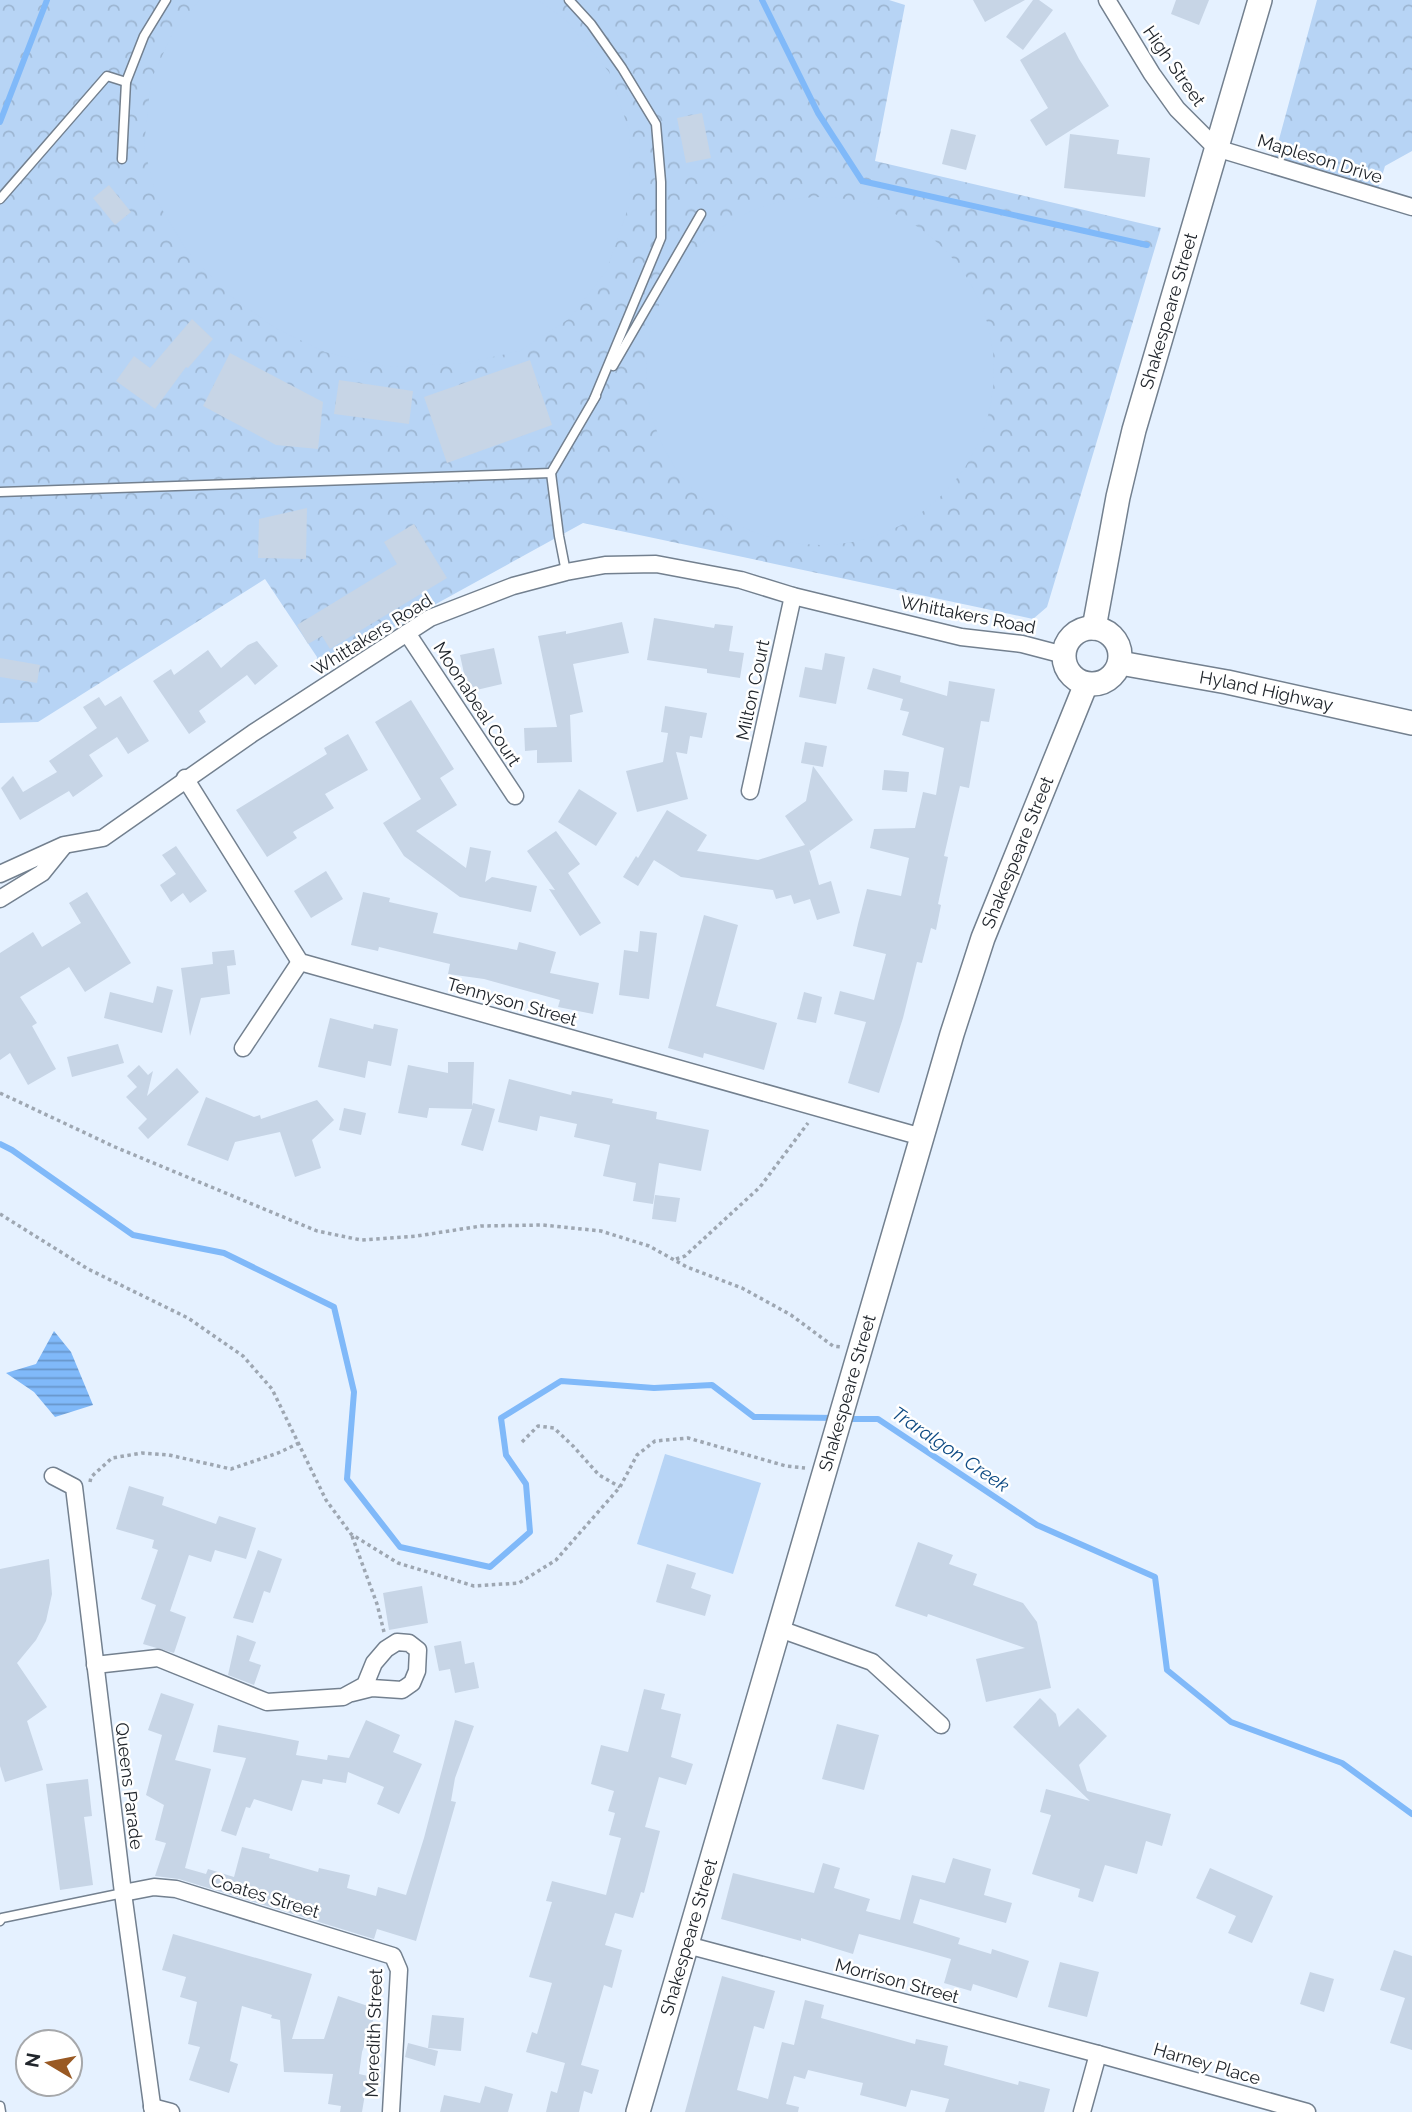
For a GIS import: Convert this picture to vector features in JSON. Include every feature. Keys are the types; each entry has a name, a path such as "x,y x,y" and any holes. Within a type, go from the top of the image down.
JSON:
{"main road":[{"name":"Shakespeare Street","path":"1094,628 1118,497 1134,430 1260,0"},
{"path":"1085,628 1094,628 1111,635 1117,642 1121,656 1115,673 1107,680 1086,684 1077,681 1070,674 1063,655 1070,638 1085,628"},
{"name":"Hyland Highway","path":"1120,663 1214,680 1412,723"},
{"name":"Shakespeare Street","path":"638,2112 777,1628 983,938 1086,684"}],"street":[{"name":"High Street","path":"1107,0 1152,74 1177,109 1216,148"},
{"name":"Mapleson Drive","path":"1216,148 1412,207"},
{"name":"Whittakers Road","path":"0,874 64,845 103,838 186,778 430,618 501,590 566,572 605,565 656,564 741,580 793,596 961,637 1022,644 1063,655"},
{"name":"Milton Court","path":"750,791 793,596"},
{"name":"Moonabeal Court","path":"407,633 515,796"},
{"path":"186,778 300,962 243,1048"},
{"path":"0,899 41,873 64,845"},
{"name":"Tennyson Street","path":"300,962 922,1137"},
{"name":"Queens Parade","path":"53,1476 74,1487 123,1893 153,2109"},
{"path":"777,1628 872,1662 941,1725"},
{"path":"95,1665 159,1658 267,1702 343,1697 365,1685 374,1664 386,1649 397,1642 409,1643 418,1650 417,1671 412,1683 402,1690 372,1688 352,1693"},
{"name":"Coates Street","path":"123,1893 154,1887 176,1889 393,1956"},
{"name":"Morrison Street","path":"687,1945 1098,2054"},
{"name":"Meredith Street","path":"391,2112 399,1970 393,1956"},
{"path":"1082,2112 1098,2054"},
{"name":"Harney Place","path":"1098,2054 1307,2112"},
{"path":"153,2109 171,2112"}],"lane":[{"path":"122,159 126,82 144,36 166,0"},
{"path":"569,0 591,24 622,68 656,124 661,182 661,238 594,399"},
{"path":"0,199 107,76 126,82"},
{"path":"566,572 551,473 701,214"},
{"path":"0,492 551,473"},
{"path":"0,1921 2,1918 123,1893"},
{"path":"0,2106 1,2112"}],"path":[{"path":"0,1093 115,1147 317,1231 361,1240 416,1236 481,1226 543,1225 601,1231 649,1246 742,1288 790,1315 833,1346 858,1355"},
{"path":"674,1259 685,1256 760,1187 800,1136 812,1116 814,1106"},
{"path":"0,1214 88,1269 188,1318 243,1356 272,1389 326,1500 351,1534 377,1604 386,1649"},
{"path":"522,1442 538,1426 554,1428 599,1475 620,1487"},
{"path":"351,1534 398,1563 474,1586 519,1583 556,1560 620,1487 637,1455 655,1441 688,1438 786,1466 827,1463"},
{"path":"88,1489 92,1477 112,1458 142,1453 169,1455 231,1469 299,1443"}],"green space":[{"path":"0,0 889,0 905,5 875,161 1161,228 1047,607 1033,619 583,523 316,670 317,657 265,579 38,722 0,723"},
{"path":"200,0 538,0 566,20 609,72 630,133 629,205 607,270 570,318 520,351 464,363 387,367 325,352 275,328 228,294 187,251 157,201 144,146 151,80 174,30"},
{"path":"1317,0 1412,0 1412,151 1385,166 1376,196 1272,165"},
{"path":"820,197 854,200 887,210 917,226 943,248 965,274 981,304 991,337 994,371 991,405 981,438 965,468 943,494 917,516 887,532 854,542 820,545 786,542 753,532 723,516 697,494 675,468 659,438 649,405 646,371 649,337 659,304 675,274 697,248 723,226 753,210 786,200"},
{"path":"665,1454 761,1483 733,1574 637,1544"}],"water":[{"path":"54,1331 71,1352 93,1405 55,1417 34,1392 6,1373 36,1364"}],"building":[{"path":"973,0 1025,0 985,22"},
{"path":"1033,0 1039,0 1053,10 1023,50 1006,37"},
{"path":"1176,0 1209,0 1199,25 1171,14"},
{"path":"1065,32 1109,106 1046,146 1030,120 1048,108 1020,60"},
{"path":"702,113 711,158 686,163 677,118"},
{"path":"951,129 976,135 966,170 942,164"},
{"path":"1070,134 1119,140 1117,154 1150,158 1145,197 1064,188"},
{"path":"109,185 131,212 115,225 93,198"},
{"path":"192,319 213,339 188,368 186,367 155,409 116,381 134,356 150,368"},
{"path":"230,353 323,402 318,449 276,445 203,406"},
{"path":"530,360 552,425 447,463 424,397"},
{"path":"339,380 413,391 409,424 334,414"},
{"path":"307,508 306,559 258,558 259,519"},
{"path":"414,524 447,578 330,649 322,636 308,644 297,625 397,564 384,542"},
{"path":"654,618 714,628 715,624 733,626 729,651 744,653 740,678 707,673 707,669 647,660"},
{"path":"622,622 629,653 573,664 583,712 570,715 572,762 537,763 537,750 525,751 524,728 557,727 538,636 566,631 566,634"},
{"path":"257,641 278,666 255,685 247,675 199,711 206,722 189,734 153,681 171,669 174,675 208,650 221,668 248,645"},
{"path":"494,648 502,684 468,692 460,655"},
{"path":"825,653 845,657 836,704 799,697 805,667 822,670"},
{"path":"0,658 40,665 37,683 0,677"},
{"path":"873,668 901,676 900,682 947,696 949,681 995,689 989,722 981,721 969,788 960,786 944,856 948,857 938,904 941,905 936,930 931,928 922,963 917,962 903,1018 879,1093 848,1083 866,1022 834,1014 840,991 874,1000 886,954 853,946 867,889 901,896 909,858 870,848 874,829 915,828 923,792 936,795 944,748 902,735 909,712 900,710 903,699 867,689"},
{"path":"121,696 149,741 128,754 117,737 89,755 103,776 73,797 69,791 20,820 1,788 13,776 23,792 57,772 49,761 97,728 83,707 99,697 105,706"},
{"path":"411,700 454,769 440,778 457,805 416,831 466,868 470,847 491,851 485,882 492,877 537,886 531,912 460,897 404,856 383,823 421,799 375,722"},
{"path":"665,706 707,713 702,738 690,736 687,754 676,752 688,799 637,812 626,771 663,762 668,733 661,732"},
{"path":"348,734 368,770 325,794 334,808 293,832 297,838 267,857 236,810 327,754 324,748"},
{"path":"805,742 827,746 823,767 801,763"},
{"path":"813,766 853,820 810,851 809,849 819,885 831,881 840,913 817,920 810,899 794,904 791,895 776,899 773,890 681,877 654,860 638,886 623,877 636,856 638,858 667,810 707,835 697,851 758,860 805,845 785,816 806,801"},
{"path":"884,770 909,772 907,792 882,790"},
{"path":"579,789 617,813 596,846 558,822"},
{"path":"556,831 580,864 568,873 601,923 580,936 549,889 555,890 527,851"},
{"path":"176,846 207,891 190,903 183,893 171,902 160,885 176,874 162,855"},
{"path":"326,871 343,899 311,918 294,891"},
{"path":"87,892 131,963 85,992 69,967 20,997 37,1023 32,1026 56,1069 28,1085 10,1053 0,1060 0,953 33,932 42,947 81,923 69,903"},
{"path":"363,892 390,898 389,902 438,913 433,933 517,950 519,942 556,952 550,973 599,983 593,1014 558,1007 560,1000 484,979 448,974 450,964 379,947 378,951 351,945"},
{"path":"704,915 738,925 716,1006 777,1023 764,1070 704,1053 703,1058 668,1048"},
{"path":"640,931 657,933 649,999 619,995 624,950 638,952"},
{"path":"234,950 236,965 227,966 230,994 201,998 190,1036 181,968 213,964 212,952"},
{"path":"157,986 173,990 162,1033 104,1018 110,992 153,1003"},
{"path":"804,992 822,997 816,1023 797,1019"},
{"path":"330,1018 373,1029 374,1024 398,1029 391,1066 368,1061 365,1078 318,1067"},
{"path":"118,1044 124,1063 72,1077 67,1057"},
{"path":"448,1062 474,1062 472,1106 473,1103 495,1109 483,1151 461,1145 472,1109 429,1108 427,1118 398,1113 408,1065 448,1073"},
{"path":"139,1065 148,1075 153,1071 147,1096 177,1068 199,1092 148,1139 138,1128 147,1119 126,1097 137,1087 127,1076"},
{"path":"509,1079 571,1095 572,1091 613,1099 612,1103 657,1112 656,1119 709,1130 701,1171 659,1163 653,1204 633,1201 636,1183 603,1176 610,1145 574,1137 577,1124 540,1116 537,1131 498,1122"},
{"path":"206,1097 254,1117 260,1115 261,1119 317,1100 334,1120 312,1140 321,1168 295,1177 280,1132 235,1142 228,1161 187,1145"},
{"path":"344,1108 366,1113 361,1135 339,1130"},
{"path":"655,1195 680,1198 676,1222 652,1219"},
{"path":"129,1486 164,1497 162,1505 216,1524 219,1516 256,1528 246,1559 215,1550 211,1562 189,1555 170,1611 186,1617 174,1653 143,1644 156,1605 141,1599 158,1550 152,1548 154,1540 116,1529"},
{"path":"918,1542 953,1555 949,1564 977,1574 973,1585 1023,1603 1037,1622 1051,1688 986,1702 976,1659 1025,1648 928,1614 927,1617 895,1606"},
{"path":"258,1550 282,1559 270,1593 264,1591 253,1623 233,1618"},
{"path":"49,1559 52,1594 46,1621 36,1640 17,1663 47,1707 27,1721 43,1770 5,1782 0,1766 0,1569"},
{"path":"667,1564 696,1573 691,1588 711,1595 705,1616 656,1602"},
{"path":"422,1586 428,1623 389,1630 383,1593"},
{"path":"237,1635 256,1642 249,1661 261,1665 254,1685 228,1675"},
{"path":"461,1641 465,1664 474,1662 479,1688 455,1693 450,1669 439,1671 434,1646"},
{"path":"644,1689 665,1694 661,1709 681,1714 671,1757 693,1764 686,1785 659,1777 645,1827 660,1831 644,1893 641,1892 633,1918 615,1913 605,1945 622,1950 612,1988 604,1985 581,2065 599,2070 592,2094 584,2091 579,2112 546,2112 551,2091 557,2093 565,2063 526,2052 532,2032 537,2034 552,1983 529,1977 552,1902 546,1901 552,1881 606,1895 621,1838 609,1835 615,1813 608,1811 614,1791 591,1784 601,1745 628,1752"},
{"path":"161,1693 194,1704 175,1760 211,1769 185,1868 206,1874 208,1869 234,1877 242,1847 318,1872 319,1868 350,1875 347,1888 376,1896 378,1887 406,1895 455,1720 474,1726 455,1778 451,1801 456,1802 416,1941 377,1929 374,1939 179,1879 155,1876 166,1843 155,1840 164,1805 146,1795 162,1735 148,1730"},
{"path":"1040,1698 1056,1714 1059,1727 1078,1708 1107,1736 1079,1765 1087,1791 1171,1814 1162,1846 1146,1841 1137,1874 1105,1865 1093,1902 1078,1897 1080,1889 1032,1874 1051,1815 1040,1812 1046,1789 1090,1801 1013,1727"},
{"path":"366,1720 400,1735 393,1752 422,1764 399,1814 377,1804 384,1787 348,1772 346,1783 323,1779 322,1784 302,1780 292,1811 254,1799 250,1808 246,1807 236,1836 221,1831 246,1758 213,1752 218,1725 299,1741 296,1755 327,1760 328,1755 349,1758"},
{"path":"837,1724 879,1735 864,1790 822,1779"},
{"path":"88,1779 92,1816 84,1817 93,1885 60,1890 46,1784"},
{"path":"953,1858 991,1869 984,1895 1012,1903 1006,1923 920,1899 913,1923 960,1938 958,1944 991,1954 992,1949 1029,1961 1017,1998 973,1984 971,1991 944,1983 951,1959 919,1950 859,1934 853,1954 801,1938 801,1941 721,1919 733,1873 814,1893 823,1863 840,1868 834,1888 870,1899 866,1911 900,1920 912,1875 945,1883"},
{"path":"1210,1868 1273,1896 1252,1943 1228,1933 1236,1916 1196,1898"},
{"path":"173,1934 312,1974 292,2039 324,2039 338,1996 377,2009 362,2052 359,2074 368,2076 362,2112 340,2112 341,2106 328,2104 333,2074 284,2072 280,2020 242,2006 230,2061 238,2064 229,2093 189,2080 200,2047 188,2044 197,2002 180,1997 186,1977 162,1970"},
{"path":"1394,1950 1412,1956 1412,2050 1390,2043 1405,1998 1380,1990"},
{"path":"1060,1962 1099,1972 1087,2017 1048,2007"},
{"path":"1310,1972 1334,1979 1324,2012 1300,2004"},
{"path":"722,1976 775,1991 764,2029 754,2026 737,2090 768,2099 782,2042 794,2045 805,2000 824,2005 821,2018 915,2044 916,2039 948,2046 944,2065 1018,2085 1019,2081 1050,2089 1044,2112 945,2112 949,2099 911,2090 906,2107 860,2095 863,2083 808,2070 805,2079 794,2076 786,2104 799,2107 798,2112 685,2112"},
{"path":"432,2015 464,2018 461,2051 428,2048"},
{"path":"408,2043 438,2051 435,2066 405,2057"},
{"path":"485,2086 513,2094 508,2112 440,2112 444,2095 480,2103"}],"waterway":[{"path":"0,122 47,0"},
{"path":"762,0 818,113 862,181 1147,245"},
{"name":"Traralgon Creek","path":"0,1144 133,1235 224,1253 334,1307 354,1392 347,1479 400,1547 490,1567 530,1532 526,1484 506,1455 501,1418 561,1381 654,1388 712,1385 754,1417 836,1418"},
{"name":"Traralgon Creek","path":"846,1419 878,1419 1037,1525 1155,1577 1167,1670 1231,1722 1342,1763 1412,1814"}]}
